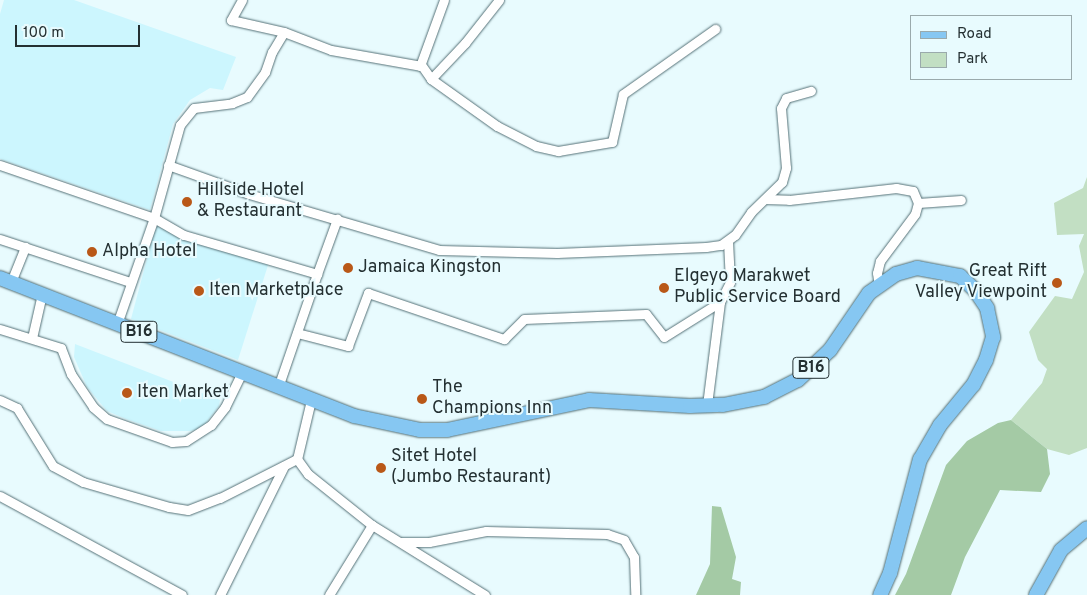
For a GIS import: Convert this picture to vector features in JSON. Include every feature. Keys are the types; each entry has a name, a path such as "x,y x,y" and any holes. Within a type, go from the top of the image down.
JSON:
{"main road":[{"name":"B16","path":"6,280 311,400 373,421 420,430 447,430 589,400 707,405 764,398 798,380 830,350 850,318 879,284 896,274 917,268 960,276 975,290 987,308 993,337 986,360 973,385 940,425 920,459 890,573 880,595"},
{"path":"1036,595 1061,550 1087,528"}],"street":[{"path":"242,0 231,20 284,32 331,50 420,66 430,79 497,126 536,146 558,151 599,145 615,139 620,101 623,94 715,29"},
{"path":"420,66 444,0"},
{"path":"430,79 465,43 499,0"},
{"path":"117,324 130,282 154,218 168,165 188,113 201,105 232,103 247,97 265,72 272,52 284,32"},
{"path":"168,165 248,194 439,250 557,253 706,248 728,241 785,176 781,108 786,98 811,91"},
{"path":"0,165 154,218 184,235 317,274"},
{"path":"765,199 788,200 896,188 913,191 918,203 915,214 880,261 877,273 879,284"},
{"path":"918,203 960,200"},
{"path":"278,387 337,219"},
{"path":"0,239 130,282"},
{"path":"707,405 720,302 730,282 728,241"},
{"path":"6,280 25,247"},
{"path":"297,333 348,346 368,293 504,339 524,319 646,314 664,337 720,302"},
{"path":"32,338 42,294"},
{"path":"0,329 61,348 71,374 93,407 107,419 172,442 186,442 211,425 224,407 242,372"},
{"path":"0,400 17,408 53,466 83,482 169,507 188,510 284,466 297,458 311,400"},
{"path":"297,458 308,474 372,524 485,595"},
{"path":"220,595 284,466"},
{"path":"0,496 182,595"},
{"path":"329,595 372,524"},
{"path":"401,542 429,542 486,530 607,534 624,540 634,557 635,595"}],"shaded area":[{"path":"4,0 74,0 236,57 223,90 210,88 190,100 173,124 150,210 0,159 0,14"},
{"name":"Iten Marketplace","path":"156,225 269,262 238,360 131,319"},
{"path":"75,344 220,400 219,406 202,428 191,431 161,431 107,411 87,387 74,357"}],"green space":[{"path":"1087,177 1087,448 1069,455 1047,449 1011,420 1042,383 1047,369 1038,360 1029,332 1055,296 1072,299 1084,272 1079,246 1084,234 1057,235 1054,203 1083,188"},
{"path":"1011,420 1047,449 1050,474 1041,492 1000,490 965,557 951,595 895,595 906,574 946,465 967,441 998,423"},
{"path":"712,506 721,507 736,557 732,579 741,582 740,595 696,595 710,564"}],"place":[{"name":"Hillside Hotel & Restaurant","path":"187,202"},
{"name":"Alpha Hotel","path":"92,252"},
{"name":"Jamaica Kingston","path":"348,268"},
{"name":"Great Rift Valley Viewpoint","path":"1057,283"},
{"name":"Elgeyo Marakwet Public Service Board","path":"664,288"},
{"name":"Iten Marketplace","path":"199,291"},
{"name":"Iten Market","path":"127,393"},
{"name":"The Champions Inn","path":"422,399"},
{"name":"Sitet Hotel (Jumbo Restaurant)","path":"381,468"}]}
